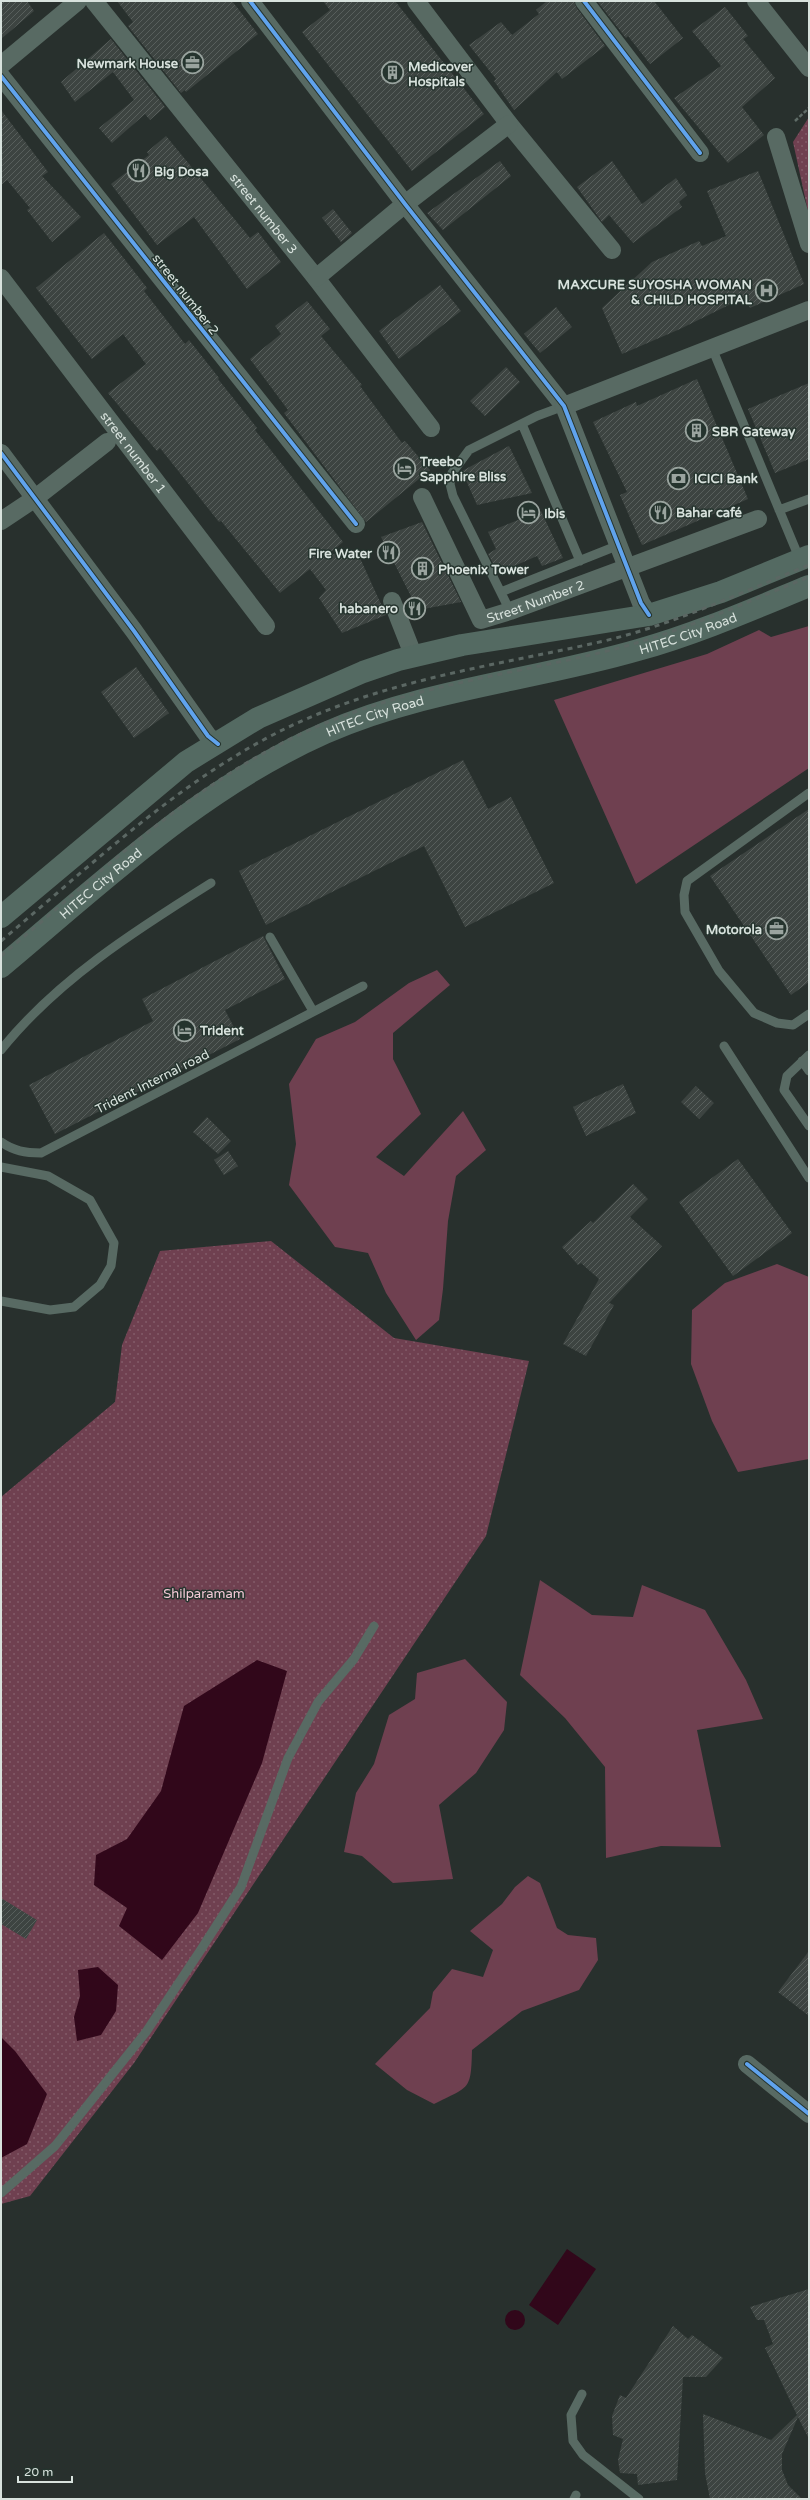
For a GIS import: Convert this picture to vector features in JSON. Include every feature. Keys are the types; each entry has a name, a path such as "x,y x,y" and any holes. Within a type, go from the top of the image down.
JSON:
{"main road":[{"name":"HITEC City Road","path":"1,917 186,762 218,744 258,718 356,675 414,657 462,645 650,615 721,592 804,558"},
{"name":"HITEC City Road","path":"1,967 197,806 250,771 307,741 364,717 426,699 638,651 729,618 809,586"}],"street":[{"path":"1,65 78,1"},
{"name":"street number 3","path":"94,1 316,278 431,428"},
{"path":"250,1 405,204 564,406 641,603 650,615"},
{"path":"416,1 509,124 612,250"},
{"path":"584,1 700,153"},
{"path":"756,1 809,68"},
{"name":"street number 2","path":"1,76 356,524"},
{"path":"316,278 405,204 509,124"},
{"path":"776,137 809,244"},
{"name":"street number 1","path":"1,278 266,626"},
{"path":"564,406 809,310"},
{"path":"1,521 34,499 107,442"},
{"path":"1,453 134,631 208,736 218,744"},
{"name":"Street Number 2","path":"421,503 477,621 510,611 758,519"},
{"path":"392,601 414,657"},
{"path":"747,2064 809,2114"}],"lane":[{"path":"712,348 779,510 804,558"},
{"path":"510,611 453,496 450,484 452,473 469,450 522,424 564,406"},
{"path":"522,424 580,561"},
{"path":"779,510 809,499"},
{"path":"501,592 619,545"},
{"path":"809,793 687,881 684,895 685,912 720,971 754,1013 777,1023 793,1025 809,1014"},
{"path":"1,1050 18,1028 108,951 211,883"},
{"path":"270,937 313,1012"},
{"name":"Trident Internal road","path":"1,1142 10,1148 24,1153 41,1153 363,986"},
{"path":"724,1046 809,1178"},
{"path":"809,1071 805,1058 787,1076 784,1090 809,1126"},
{"path":"1,1167 48,1176 90,1200 114,1243 111,1266 100,1285 74,1307 50,1310 1,1301"},
{"path":"1,2193 56,2146 146,2032 200,1951 241,1887 288,1758 318,1702 354,1659 374,1626"},
{"path":"582,2394 571,2414 573,2441 583,2455 639,2499"}],"path":[{"path":"795,121 809,108"}],"green space":[{"path":"809,117 809,216 793,142"},
{"path":"809,626 809,768 636,884 554,700 707,654 759,630 771,637"},
{"path":"437,970 450,985 393,1033 393,1059 421,1114 376,1157 404,1176 463,1111 486,1150 456,1176 448,1221 439,1320 416,1340 386,1293 368,1253 335,1247 289,1185 296,1144 289,1084 316,1039 355,1022 409,983"},
{"name":"Shilparamam","path":"271,1241 394,1338 529,1361 486,1536 134,2063 30,2196 1,2204 1,1497 115,1402 122,1345 160,1251"},
{"path":"777,1264 809,1277 809,1459 738,1472 712,1421 691,1364 692,1310 725,1283"},
{"path":"540,1580 592,1615 633,1617 642,1585 705,1610 746,1680 763,1719 697,1730 721,1847 661,1846 606,1858 605,1767 565,1718 520,1675"},
{"path":"465,1659 507,1702 504,1730 476,1773 439,1805 453,1879 393,1883 362,1856 344,1852 356,1793 374,1764 389,1715 415,1699 417,1673"},
{"path":"528,1876 540,1883 557,1928 568,1935 596,1938 598,1960 579,1990 522,2011 472,2050 471,2073 466,2086 455,2094 434,2104 407,2090 375,2064 430,2008 433,1992 452,1969 483,1977 493,1950 470,1931 502,1904 515,1887"}],"shaded area":[{"path":"257,1660 287,1671 262,1763 198,1913 162,1960 119,1926 127,1908 94,1885 96,1855 127,1839 161,1791 184,1706"},
{"path":"98,1967 118,1985 116,2011 101,2035 77,2041 74,2017 80,1996 78,1970"},
{"path":"1,2037 15,2051 47,2094 27,2144 1,2158"},
{"path":"567,2249 596,2269 558,2325 529,2305"},
{"path":"515,2310 522,2313 525,2320 522,2327 515,2330 508,2327 505,2320 508,2313"}],"building":[{"path":"1,1 27,1 34,11 1,39"},
{"name":"Newmark House","path":"117,1 232,1 258,34 186,92 185,90 181,93 128,26 133,22"},
{"name":"Medicover Hospitals","path":"323,1 395,1 484,114 412,171 302,32 330,10"},
{"path":"547,1 574,1 576,7 605,46 562,79 557,72 514,110 494,81 496,79 469,45 501,22 512,35 539,14 536,10"},
{"path":"597,1 654,1 683,38 650,64 628,36 626,38"},
{"path":"725,7 748,36 743,39 775,78 742,107 764,135 728,163 674,98 721,66 692,31"},
{"path":"111,39 165,107 150,120 145,114 112,143 99,128 134,100 113,72 75,102 61,82"},
{"path":"1,110 48,172 42,176 81,217 52,242 27,210 30,208 7,180 1,185"},
{"path":"166,136 250,238 258,232 281,262 247,289 194,217 157,245 111,184 149,155 147,152"},
{"path":"500,161 511,176 443,230 427,213"},
{"path":"612,161 642,204 676,178 687,195 679,202 682,207 633,243 609,215 602,222 577,187"},
{"path":"758,171 804,284 750,308 745,297 680,329 622,354 602,308 652,262 699,241 702,246 726,236 707,191"},
{"path":"333,209 352,233 341,242 322,218"},
{"path":"104,233 147,288 144,291 185,344 189,340 257,428 255,430 343,542 324,558 348,549 356,559 359,556 386,615 342,633 319,598 326,590 310,569 280,593 221,521 219,522 160,448 157,451 108,393 146,364 123,334 92,359 36,288"},
{"path":"440,285 461,311 399,359 379,331"},
{"path":"307,301 330,329 321,336 362,385 360,386 402,443 405,441 430,470 366,522 284,413 288,410 250,359 281,334 275,326"},
{"path":"556,307 572,327 540,353 524,334"},
{"path":"506,367 520,382 485,416 470,401"},
{"name":"SBR Gateway","path":"697,379 748,499 642,545 620,495 627,492 593,422 636,402 637,406"},
{"path":"809,383 809,459 775,473 748,409"},
{"path":"509,446 532,493 477,505 462,471"},
{"path":"541,511 563,558 542,566 537,556 498,573 488,554 496,549 488,532"},
{"name":"Phoenix Tower","path":"422,522 461,602 418,610 381,537"},
{"path":"136,667 169,713 134,738 101,692"},
{"path":"463,760 488,809 511,797 554,883 465,927 424,846 266,925 239,871"},
{"name":"Motorola","path":"809,809 809,982 791,995 710,876"},
{"name":"Trident","path":"263,936 285,979 225,1010 240,1039 55,1134 29,1085 153,1021 142,999"},
{"path":"623,1084 636,1113 586,1136 573,1107"},
{"path":"696,1086 714,1103 699,1119 681,1102"},
{"path":"207,1117 231,1141 218,1154 193,1132"},
{"path":"228,1151 238,1166 224,1175 214,1160"},
{"path":"738,1159 792,1233 733,1276 679,1202"},
{"path":"633,1184 648,1199 630,1217 662,1246 609,1303 614,1305 586,1356 563,1344 599,1279 581,1263 578,1265 562,1247 591,1221 593,1223"},
{"path":"1,1898 37,1920 26,1939 1,1924"},
{"path":"809,1951 809,2016 778,1992"},
{"path":"809,2289 809,2439 798,2417 782,2454 782,2470 788,2485 802,2499 710,2499 705,2473 703,2414 771,2440 797,2415 765,2348 773,2344 764,2320 757,2320 750,2307"},
{"path":"673,2326 688,2339 692,2335 723,2358 706,2377 683,2377 677,2480 638,2485 637,2474 620,2473 618,2460 623,2439 613,2435 612,2416 620,2395 626,2398"}],"railway":[{"path":"1,941 151,815 191,785 231,758 274,734 318,714 388,690 424,680 604,641 657,626 708,607 809,565"},
{"path":"1,956 109,864 184,805 222,778 305,732 378,704 452,684 603,652 656,637 708,618 809,577"}],"cycle path":[{"path":"250,1 405,204 564,406 641,603 649,615"},
{"path":"584,1 700,153"},
{"path":"1,76 356,524"},
{"path":"1,453 134,631 208,736 218,744"},
{"path":"747,2064 809,2114"}],"place":[{"name":"Newmark House","path":"193,63"},
{"name":"Medicover Hospitals","path":"393,73"},
{"name":"Big Dosa","path":"138,171"},
{"name":"MAXCURE SUYOSHA WOMAN & CHILD HOSPITAL","path":"767,291"},
{"name":"SBR Gateway","path":"696,431"},
{"name":"Treebo Sapphire Bliss","path":"404,468"},
{"name":"ICICI Bank","path":"679,478"},
{"name":"Bahar café","path":"660,512"},
{"name":"Ibis","path":"528,513"},
{"name":"Fire Water","path":"388,553"},
{"name":"Phoenix Tower","path":"422,569"},
{"name":"habanero","path":"414,608"},
{"name":"Motorola","path":"777,929"},
{"name":"Trident","path":"185,1030"}]}
